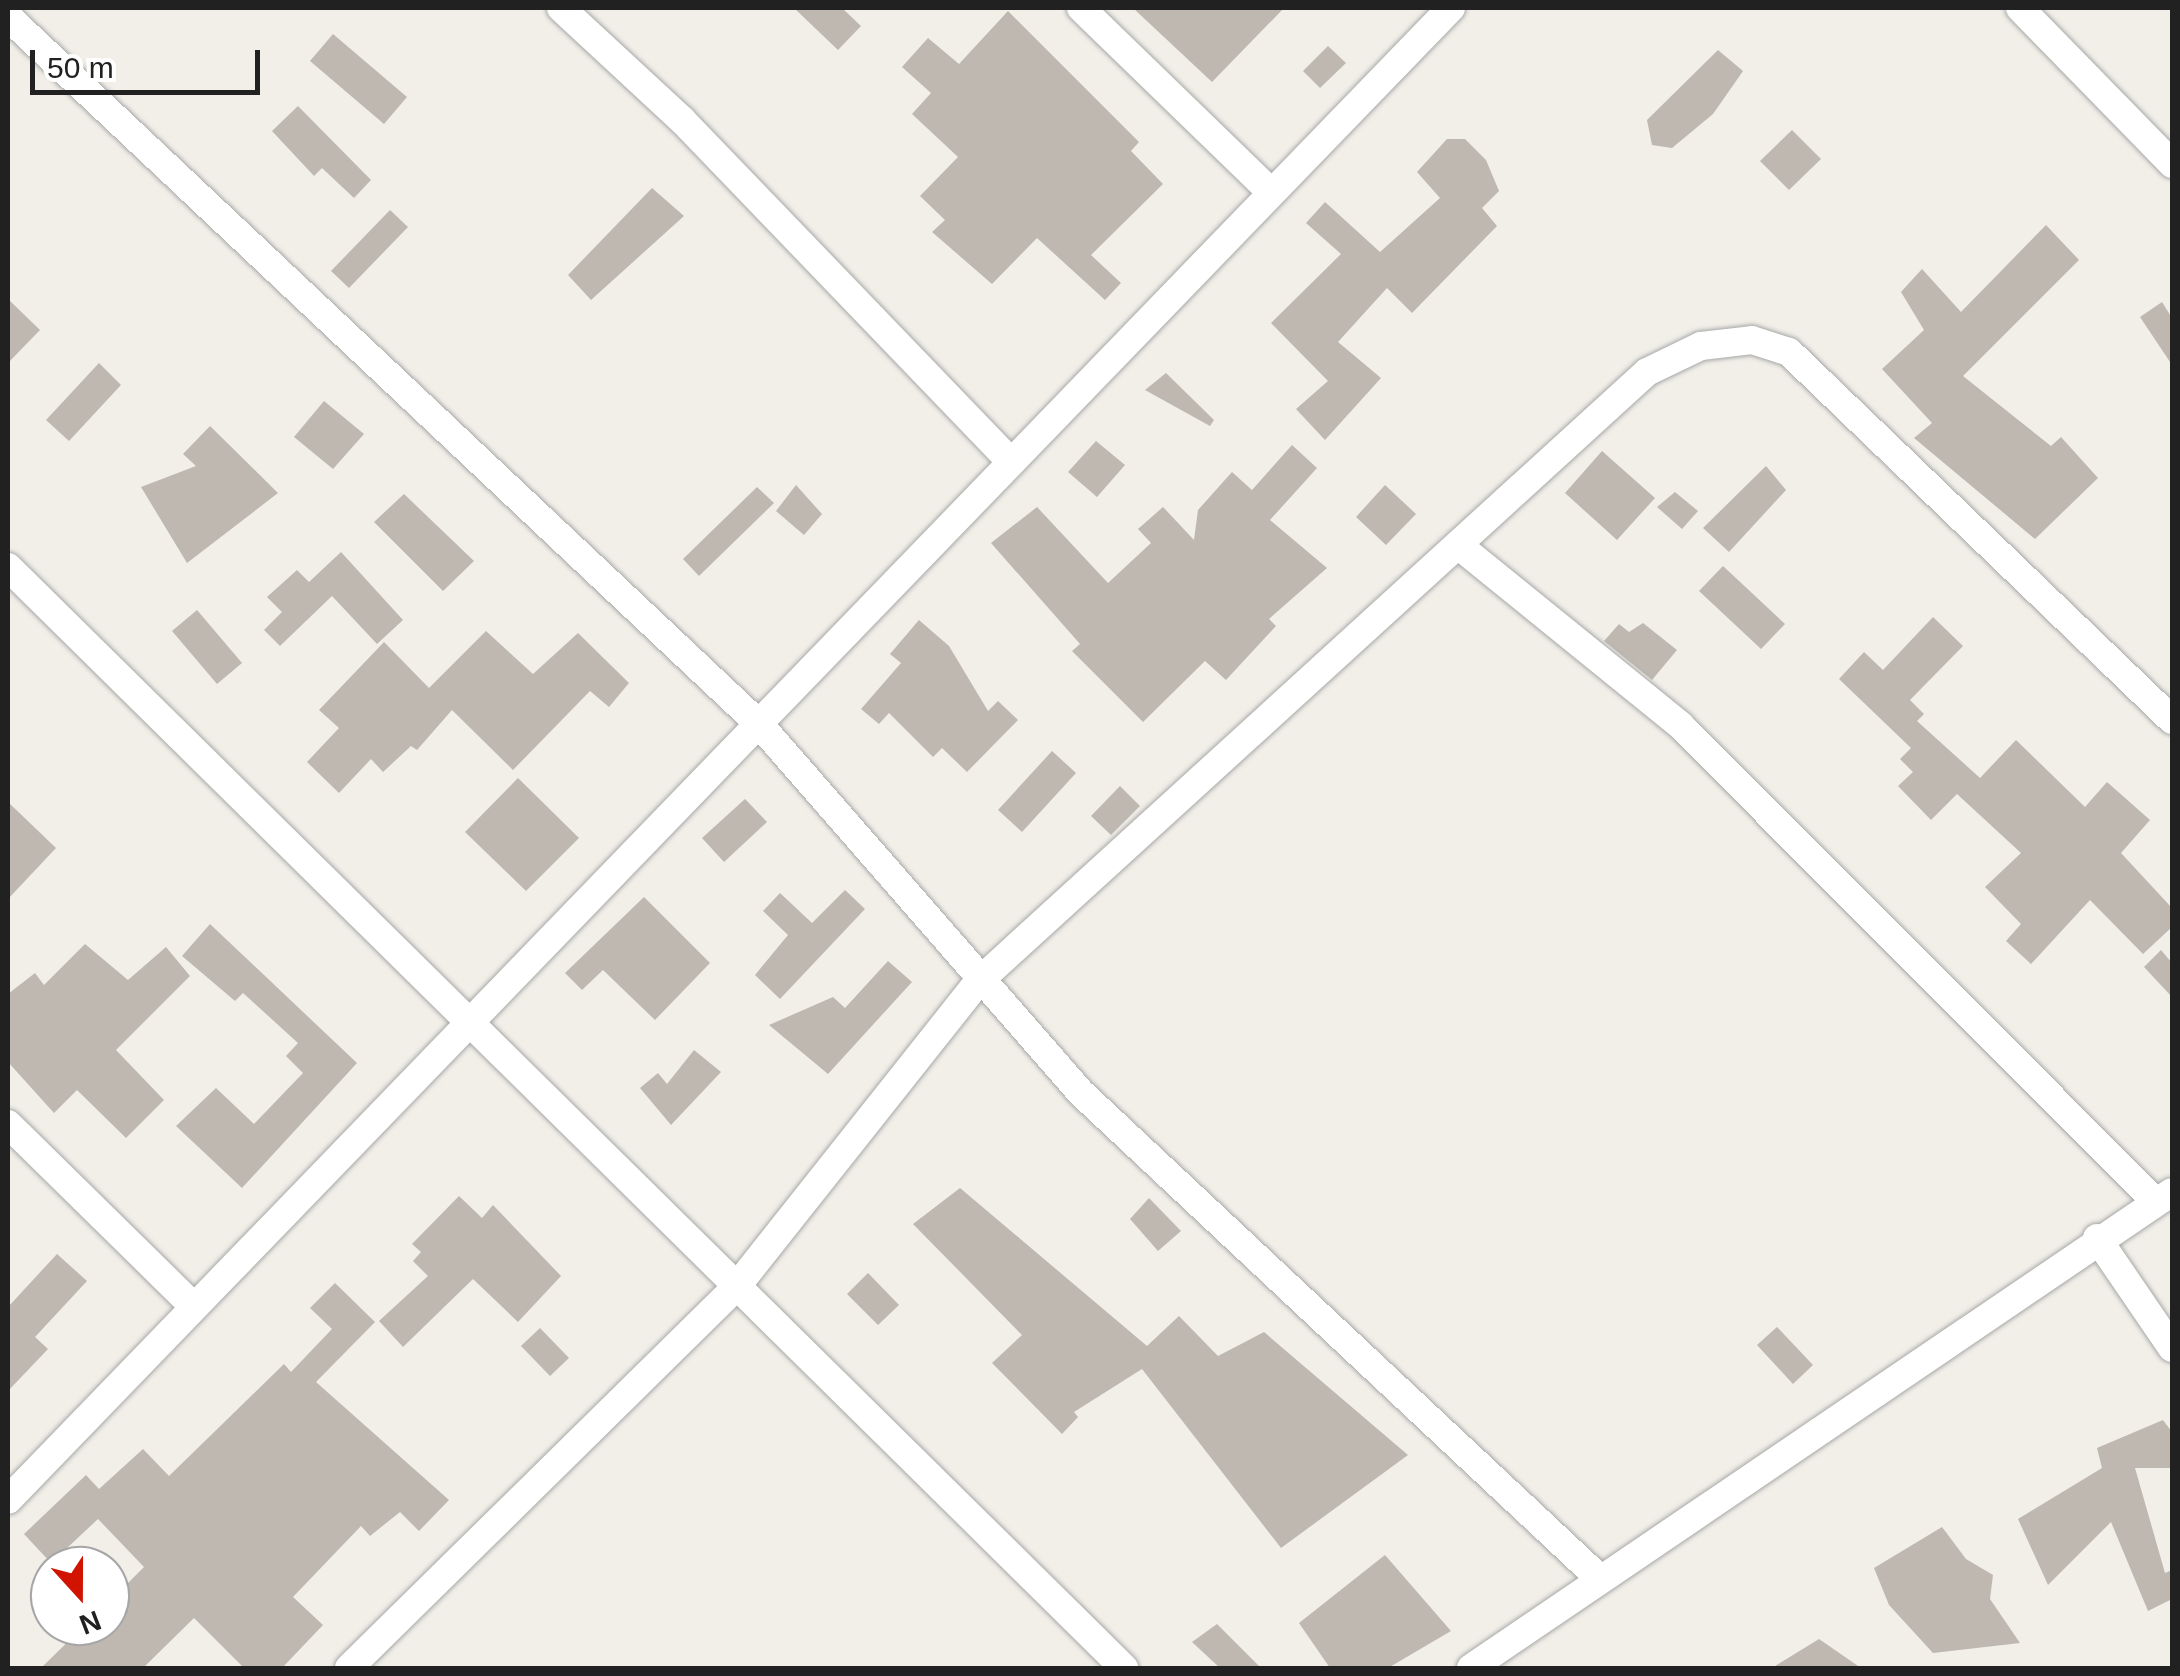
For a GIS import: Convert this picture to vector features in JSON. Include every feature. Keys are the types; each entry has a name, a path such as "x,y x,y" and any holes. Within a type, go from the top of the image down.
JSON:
{"street":[{"path":"561,8 682,120 1011,462"},
{"path":"1081,8 1271,192"},
{"path":"8,1500 464,1024 760,724 1451,8"},
{"path":"2020,8 2172,164"},
{"path":"8,18 760,724 978,982 1080,1091 1598,1577"},
{"path":"349,1668 736,1286 978,982 1648,372 1701,346 1752,340 1789,352 2172,720"},
{"path":"1458,545 1680,725 2164,1198 2097,1238 1598,1577 1471,1668"},
{"path":"8,567 464,1024 1124,1668"},
{"path":"8,1124 194,1307"},
{"path":"2097,1238 2172,1348"}],"building":[{"path":"794,8 842,8 861,26 838,50"},
{"path":"1133,8 1284,8 1212,82"},
{"path":"1008,11 1139,142 1131,151 1163,184 1091,255 1121,283 1105,300 1037,238 992,284 932,232 945,220 920,196 958,157 912,114 931,93 902,67 928,38 959,64"},
{"path":"333,34 407,97 384,124 310,61"},
{"path":"1328,46 1346,63 1320,88 1303,71"},
{"path":"1718,50 1743,71 1713,114 1672,148 1652,145 1647,120"},
{"path":"298,106 371,180 354,198 322,168 314,176 272,131"},
{"path":"1792,130 1821,159 1789,190 1760,161"},
{"path":"1447,139 1465,139 1486,160 1499,191 1482,208 1497,226 1412,313 1387,288 1338,342 1381,378 1325,440 1296,409 1328,381 1271,323 1341,254 1306,223 1325,202 1380,252 1440,198 1417,172"},
{"path":"652,188 684,216 591,300 568,275"},
{"path":"390,210 408,227 349,288 331,271"},
{"path":"2046,225 2079,260 1963,376 2051,446 2061,437 2098,478 2035,539 1914,438 1932,423 1882,369 1924,330 1901,292 1922,269 1961,312"},
{"path":"8,299 40,330 8,363"},
{"path":"2162,302 2172,318 2172,365 2140,317"},
{"path":"99,363 121,385 69,441 46,420"},
{"path":"1166,373 1214,420 1210,426 1145,390"},
{"path":"324,401 364,434 333,469 294,437"},
{"path":"210,426 278,493 187,563 141,487 196,466 183,454"},
{"path":"1096,441 1125,465 1097,497 1068,472"},
{"path":"1292,445 1317,468 1270,520 1327,568 1269,619 1276,626 1226,680 1205,661 1143,722 1072,651 1080,644 991,543 1037,507 1108,583 1151,543 1138,529 1163,507 1194,540 1198,510 1232,472 1252,490"},
{"path":"1602,451 1655,498 1617,540 1565,493"},
{"path":"1766,466 1786,490 1729,552 1703,528"},
{"path":"796,485 822,514 804,535 776,511"},
{"path":"1385,485 1416,514 1386,545 1356,517"},
{"path":"757,487 774,503 699,576 683,559"},
{"path":"1675,492 1698,511 1682,529 1657,507"},
{"path":"404,494 474,561 443,591 374,522"},
{"path":"341,552 403,620 377,644 332,596 280,646 264,630 282,612 267,597 297,570 309,582"},
{"path":"1723,566 1785,624 1761,649 1699,591"},
{"path":"197,610 242,663 217,684 172,631"},
{"path":"1933,617 1963,646 1910,700 1924,714 1917,721 1980,778 2016,740 2085,807 2107,782 2150,820 2121,853 2172,908 2172,927 2143,954 2090,900 2031,964 2006,941 2021,924 1985,887 2021,853 1957,794 1931,820 1898,786 1913,772 1900,759 1911,748 1839,679 1864,652 1883,670"},
{"path":"919,620 949,646 988,711 998,701 1018,720 967,772 942,748 933,757 889,713 879,724 861,709 901,663 890,654"},
{"path":"1643,623 1677,650 1652,680 1604,641 1619,624 1629,632"},
{"path":"486,631 533,674 578,633 629,683 609,707 590,691 513,770 452,710 417,750 411,746 383,772 371,759 339,793 307,762 339,728 319,710 384,642 429,688"},
{"path":"1052,751 1076,773 1022,832 998,810"},
{"path":"518,778 579,838 526,891 465,832"},
{"path":"1120,786 1140,806 1111,835 1091,816"},
{"path":"745,799 767,822 724,862 702,838"},
{"path":"8,802 56,848 8,899"},
{"path":"845,890 865,909 780,999 755,975 788,935 763,911 780,893 812,923"},
{"path":"644,897 710,963 655,1020 603,970 582,990 565,973"},
{"path":"210,924 357,1063 242,1188 176,1126 216,1088 254,1124 303,1073 286,1056 298,1043 243,993 235,1001 182,956"},
{"path":"85,944 128,980 166,947 190,976 116,1050 164,1100 126,1138 77,1090 54,1113 8,1062 8,994 35,973 44,985"},
{"path":"2161,950 2172,963 2172,997 2144,967"},
{"path":"888,961 912,982 828,1074 769,1025 833,997 845,1008"},
{"path":"694,1050 721,1072 671,1125 640,1088 658,1073 667,1084"},
{"path":"960,1188 1147,1346 1179,1316 1218,1356 1264,1332 1408,1455 1281,1548 1142,1369 1074,1412 1078,1417 1062,1434 992,1363 1022,1335 913,1224"},
{"path":"459,1196 482,1218 493,1205 561,1276 518,1322 473,1279 403,1347 379,1321 428,1276 413,1261 421,1252 412,1244"},
{"path":"1149,1198 1181,1231 1158,1251 1130,1219"},
{"path":"57,1254 87,1281 35,1337 48,1349 8,1391 8,1307"},
{"path":"868,1273 899,1305 878,1325 847,1294"},
{"path":"335,1283 375,1322 316,1382 449,1500 419,1531 400,1512 370,1536 361,1526 293,1597 323,1625 282,1668 244,1668 194,1618 143,1668 41,1668 64,1646 130,1646 130,1581 144,1567 130,1552 130,1546 124,1546 98,1519 69,1546 35,1546 24,1534 86,1475 99,1489 143,1449 169,1476 284,1364 291,1372 332,1329 310,1308"},
{"path":"1777,1327 1813,1365 1793,1384 1757,1345"},
{"path":"540,1328 569,1358 550,1376 521,1346"},
{"path":"2163,1420 2172,1432 2172,1468 2135,1468 2165,1573 2172,1570 2172,1599 2148,1611 2111,1522 2048,1585 2018,1519 2102,1468 2097,1448"},
{"path":"1942,1527 1966,1559 1993,1575 1990,1599 2020,1643 1933,1653 1889,1605 1874,1568"},
{"path":"1385,1555 1451,1631 1388,1668 1330,1668 1299,1623"},
{"path":"1217,1624 1261,1668 1220,1668 1192,1642"},
{"path":"1819,1639 1861,1668 1772,1668"}]}
